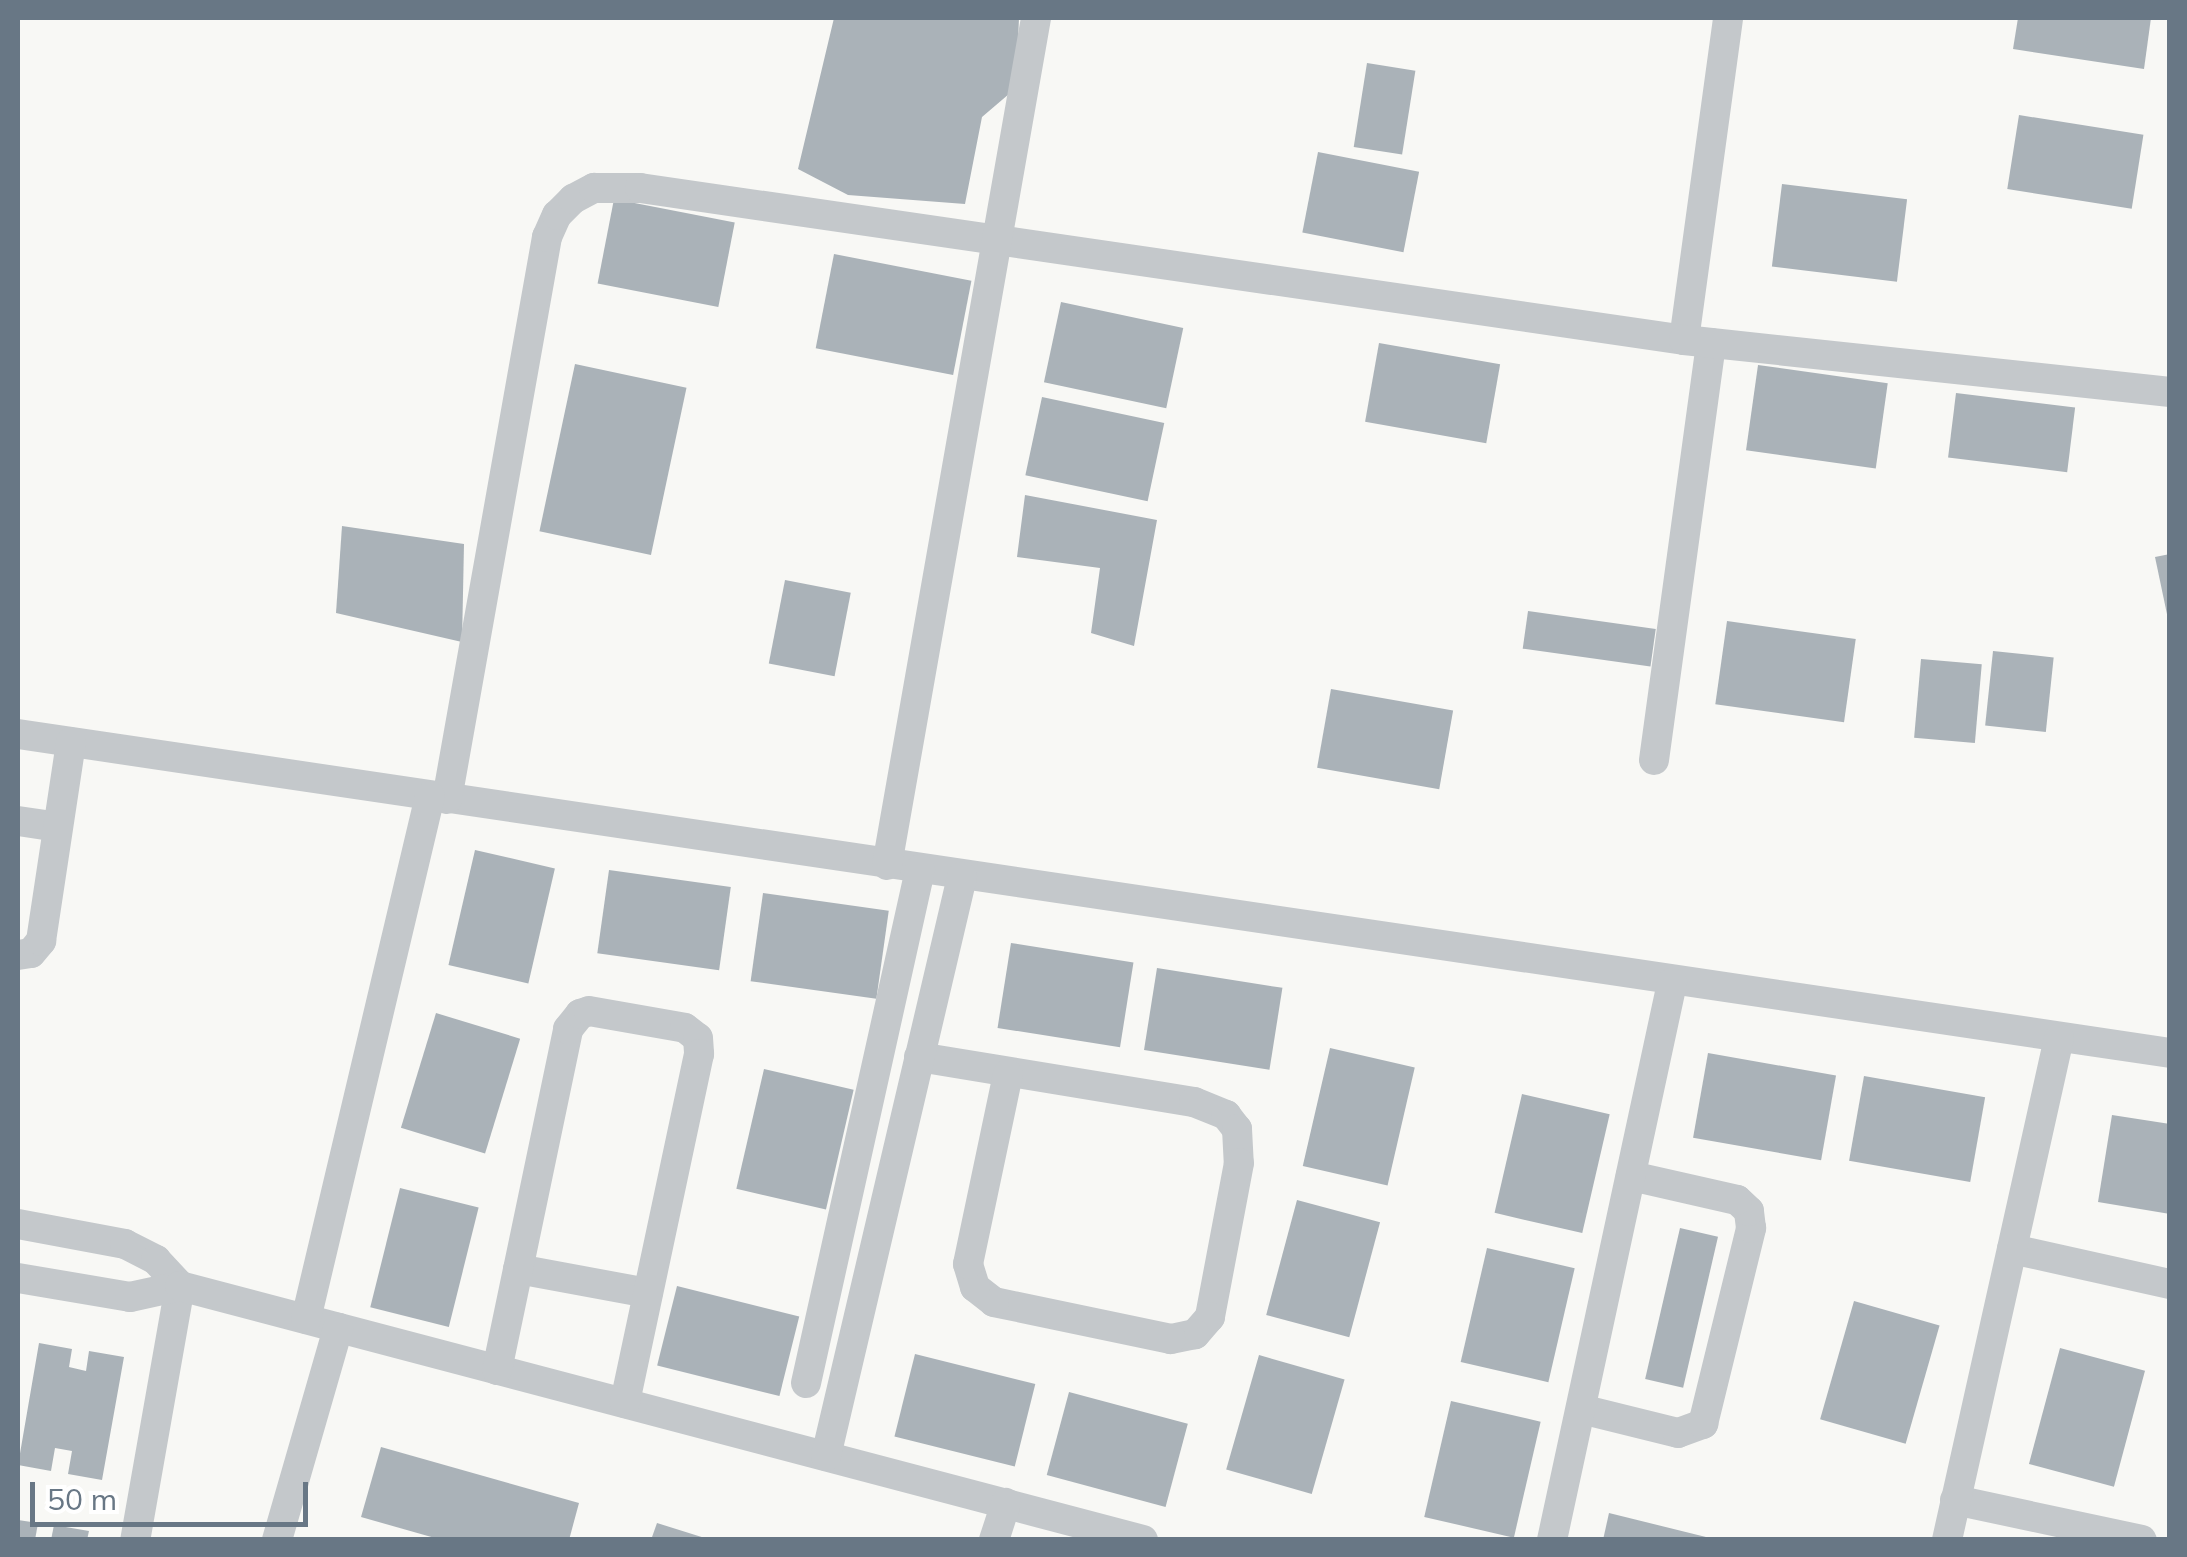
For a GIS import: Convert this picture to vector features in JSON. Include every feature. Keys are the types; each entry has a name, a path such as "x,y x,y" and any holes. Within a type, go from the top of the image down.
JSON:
{"street":[{"path":"887,866 1036,18"},
{"path":"1654,760 1728,18"},
{"path":"306,1319 438,798 547,237 557,216 573,199 594,188 617,185 1698,342 2170,392"},
{"path":"18,734 1672,983 2170,1054"},
{"path":"18,955 31,954 41,941 71,742"},
{"path":"18,821 58,827"},
{"path":"806,1384 920,870"},
{"path":"826,1456 962,876"},
{"path":"1552,1540 1672,983"},
{"path":"497,1370 565,1038 572,1020 589,1011 676,1026 698,1038 699,1054 625,1403"},
{"path":"1947,1540 2059,1038"},
{"path":"919,1057 1194,1102 1226,1115 1237,1129 1242,1146 1213,1305 1204,1327 1195,1334 1172,1339 994,1302 975,1287 968,1264 1008,1074"},
{"path":"1580,1409 1678,1433 1703,1424 1751,1228 1749,1212 1737,1200 1631,1176"},
{"path":"18,1224 125,1244 156,1260 180,1286 1142,1540"},
{"path":"2012,1249 2170,1284"},
{"path":"518,1269 648,1294"},
{"path":"18,1278 130,1297 148,1297 180,1286"},
{"path":"135,1540 180,1286"},
{"path":"277,1540 338,1328"},
{"path":"1956,1500 2142,1540"},
{"path":"994,1540 1006,1504"}],"building":[{"path":"834,18 1019,18 1016,88 982,117 965,204 848,195 798,169"},
{"path":"2018,18 2151,18 2144,69 2013,49"},
{"path":"1367,63 1415,71 1402,155 1354,147"},
{"path":"2019,115 2143,135 2132,209 2007,189"},
{"path":"1318,152 1419,172 1403,252 1302,232"},
{"path":"1782,184 1907,199 1897,282 1772,266"},
{"path":"614,199 735,222 718,307 598,283"},
{"path":"834,254 971,281 953,375 816,348"},
{"path":"1061,302 1183,328 1166,408 1044,382"},
{"path":"1379,343 1500,364 1486,443 1365,422"},
{"path":"575,364 687,388 651,555 539,531"},
{"path":"1758,365 1888,383 1876,468 1746,450"},
{"path":"1956,393 2075,408 2067,472 1948,458"},
{"path":"1042,397 1164,423 1148,501 1025,475"},
{"path":"1025,495 1157,520 1134,646 1091,633 1100,568 1017,557"},
{"path":"342,526 464,544 462,642 336,613"},
{"path":"2170,554 2170,619 2168,619 2155,557"},
{"path":"785,580 851,593 835,676 769,663"},
{"path":"1528,611 1656,629 1650,667 1523,649"},
{"path":"1727,621 1856,639 1844,722 1715,704"},
{"path":"1993,651 2054,657 2046,732 1985,726"},
{"path":"1921,659 1982,664 1975,743 1914,738"},
{"path":"1331,689 1453,711 1439,789 1317,768"},
{"path":"475,850 555,868 528,983 448,965"},
{"path":"609,870 731,887 719,970 597,953"},
{"path":"763,893 889,911 876,999 751,981"},
{"path":"1011,943 1133,962 1120,1047 998,1028"},
{"path":"1157,968 1282,988 1269,1070 1144,1050"},
{"path":"436,1013 520,1039 485,1153 401,1128"},
{"path":"1330,1048 1415,1068 1388,1185 1303,1166"},
{"path":"1708,1053 1836,1076 1821,1160 1693,1138"},
{"path":"764,1069 854,1090 826,1210 736,1189"},
{"path":"1864,1076 1985,1097 1970,1182 1849,1161"},
{"path":"1522,1094 1610,1114 1582,1233 1495,1213"},
{"path":"2112,1115 2170,1124 2170,1214 2098,1202"},
{"path":"400,1188 479,1208 449,1327 370,1307"},
{"path":"1297,1200 1380,1222 1349,1337 1266,1315"},
{"path":"1680,1228 1718,1237 1683,1388 1645,1379"},
{"path":"1487,1248 1575,1268 1548,1382 1461,1362"},
{"path":"677,1286 799,1316 779,1396 657,1366"},
{"path":"1854,1301 1940,1326 1906,1444 1820,1419"},
{"path":"39,1343 72,1349 69,1367 86,1371 89,1351 124,1357 102,1480 68,1474 72,1451 55,1448 51,1471 18,1465"},
{"path":"2060,1348 2145,1371 2114,1487 2029,1464"},
{"path":"915,1354 1035,1384 1015,1466 894,1436"},
{"path":"1259,1355 1345,1380 1312,1494 1226,1469"},
{"path":"1069,1392 1188,1424 1166,1507 1047,1475"},
{"path":"1451,1401 1541,1422 1514,1538 1424,1517"},
{"path":"381,1447 579,1503 569,1540 442,1540 361,1517"},
{"path":"1609,1513 1710,1538 1710,1540 1603,1540"},
{"path":"18,1520 38,1523 35,1540 18,1540"},
{"path":"657,1523 708,1539 651,1540"},
{"path":"54,1525 89,1531 87,1540 51,1540"}]}
